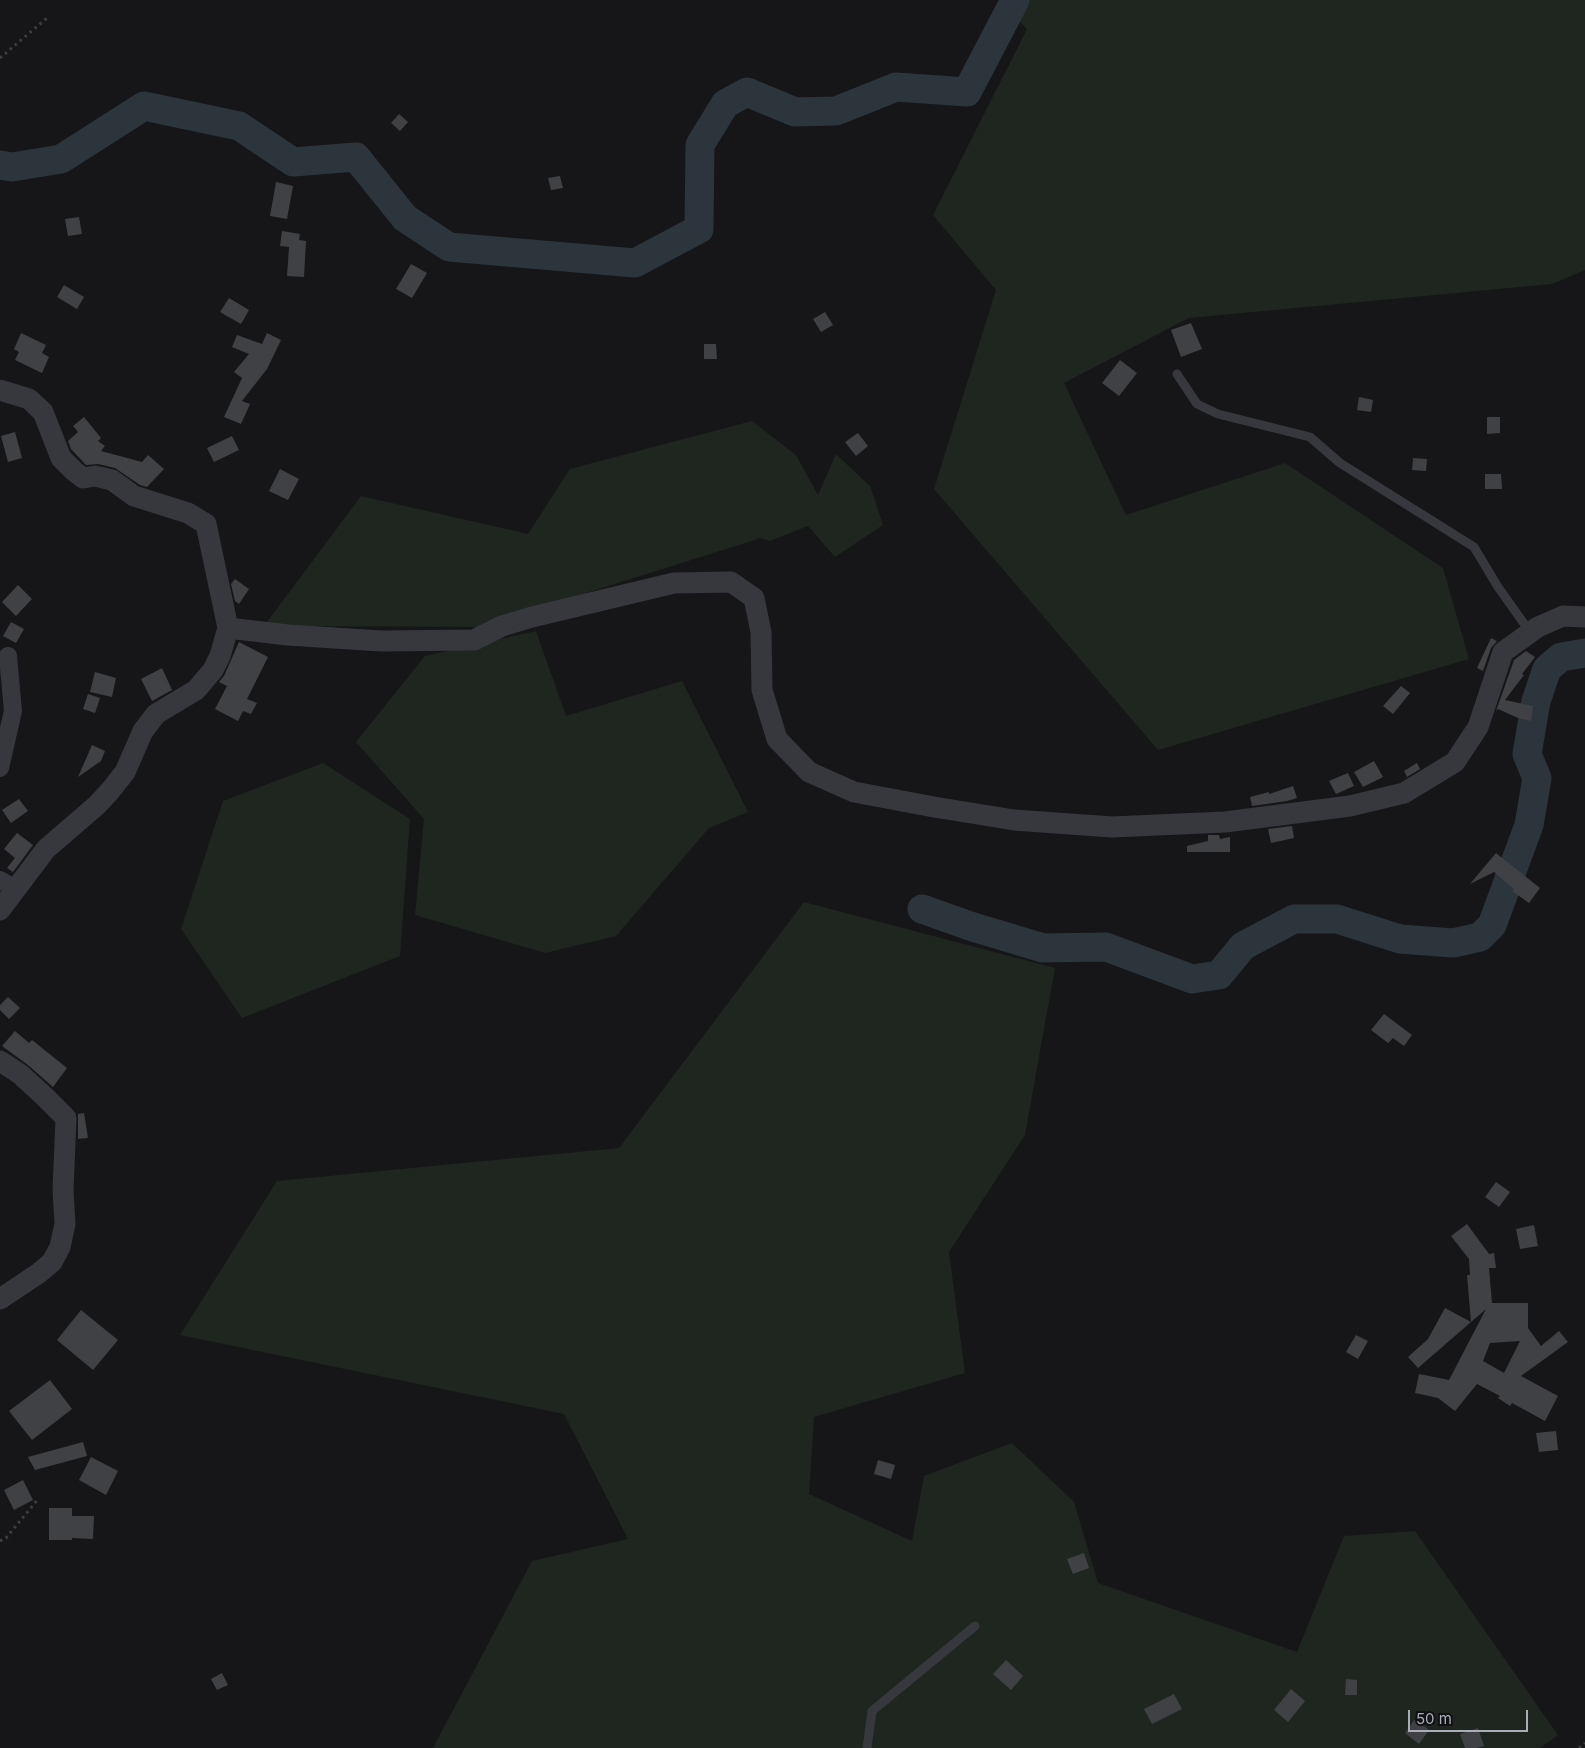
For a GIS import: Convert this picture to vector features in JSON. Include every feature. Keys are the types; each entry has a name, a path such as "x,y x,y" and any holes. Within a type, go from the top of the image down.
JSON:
{"street":[{"path":"0,390 30,399 43,412 61,458 74,472 83,478 95,476 112,480 134,496 188,513 206,524 228,628 220,656 212,670 196,690 156,714 143,731 125,772 110,791 97,805 8,884 0,910"},
{"path":"228,628 381,641 474,640 502,626 532,617 674,583 731,582 754,598 761,632 762,690 778,739 809,772 854,792 934,807 1014,820 1112,827 1225,822 1350,806 1404,793 1455,762 1478,728 1503,652 1538,627 1563,616 1585,617"},
{"path":"0,768 13,711 8,656"},
{"path":"0,1061 20,1074 66,1118 63,1190 65,1224 60,1247 52,1262 46,1268 0,1300"}],"lane":[{"path":"1177,374 1197,404 1218,414 1310,437 1340,463 1474,548 1498,587 1530,632"},
{"path":"867,1748 872,1711 975,1626"}],"path":[{"path":"0,58 47,18"},
{"path":"0,1541 6,1538 39,1498"},
{"path":"1579,1748 1585,1743"}],"shaded area":[{"path":"998,0 1585,0 1585,270 1552,284 1189,318 1064,383 1126,515 1285,463 1443,568 1469,659 1158,750 934,489 996,290 933,215 1027,29"},
{"path":"752,421 796,455 818,495 836,454 870,486 883,525 835,557 808,526 770,541 761,538 478,627 264,626 361,496 528,534 570,469"},
{"path":"536,631 566,716 682,681 748,812 709,828 616,936 545,953 415,915 424,819 356,742 425,656"},
{"path":"323,763 410,819 400,956 242,1018 181,929 223,801"},
{"path":"804,902 1055,968 1025,1135 949,1252 965,1373 814,1417 809,1494 912,1541 924,1476 1012,1443 1074,1502 1098,1583 1297,1652 1344,1536 1415,1531 1558,1735 1540,1748 433,1748 532,1561 628,1539 564,1414 180,1335 277,1181 619,1148"}],"building":[{"path":"399,114 408,122 400,131 391,123"},
{"path":"560,176 563,188 551,190 548,178"},
{"path":"276,182 293,186 287,219 270,216"},
{"path":"79,217 82,234 68,236 65,219"},
{"path":"282,231 300,234 299,240 306,241 304,277 287,276 289,247 280,246"},
{"path":"411,264 427,273 412,298 396,289"},
{"path":"64,285 84,297 77,309 57,297"},
{"path":"229,298 249,310 241,324 220,312"},
{"path":"825,312 833,325 821,332 813,319"},
{"path":"1191,323 1202,349 1181,357 1171,330"},
{"path":"21,333 46,345 42,353 49,357 42,373 15,360 19,352 14,349"},
{"path":"267,333 281,340 267,369 242,401 250,404 241,424 224,417 242,378 234,372 249,354 232,347 237,335 262,344"},
{"path":"704,344 716,344 717,359 704,359"},
{"path":"1120,360 1137,373 1119,396 1102,383"},
{"path":"1359,397 1373,400 1371,412 1357,410"},
{"path":"84,417 101,438 98,441 105,446 101,451 142,462 148,455 164,469 147,487 140,485 115,468 98,464 86,465 71,449 68,441 78,432 73,426"},
{"path":"1487,417 1500,417 1500,433 1487,434"},
{"path":"15,432 22,458 8,462 1,436"},
{"path":"858,433 868,446 856,456 845,442"},
{"path":"232,436 239,450 214,462 207,448"},
{"path":"1413,458 1427,459 1426,471 1412,470"},
{"path":"280,469 299,479 288,500 269,491"},
{"path":"1485,474 1501,474 1502,489 1485,489"},
{"path":"235,579 249,589 239,604 235,601 231,584"},
{"path":"18,585 32,599 16,616 2,602"},
{"path":"11,622 24,629 16,643 3,636"},
{"path":"1491,638 1497,641 1491,648 1483,671 1477,668"},
{"path":"239,642 268,657 247,699 257,703 251,714 243,711 238,721 215,709 227,686 219,682 224,676"},
{"path":"1526,651 1535,657 1505,700 1533,706 1531,721 1518,718 1498,709 1496,711 1514,660"},
{"path":"162,668 172,690 152,701 141,679"},
{"path":"95,672 116,678 112,697 90,692"},
{"path":"1401,686 1410,693 1393,714 1383,706"},
{"path":"88,694 100,698 95,713 83,709"},
{"path":"92,745 105,751 101,761 78,777"},
{"path":"1374,761 1383,777 1363,787 1354,772"},
{"path":"1417,763 1420,769 1407,777 1404,771"},
{"path":"1348,773 1354,786 1336,794 1329,781"},
{"path":"1293,786 1297,798 1252,806 1250,797 1269,792 1269,794"},
{"path":"19,799 28,811 11,823 2,810"},
{"path":"1292,826 1294,838 1271,843 1268,829"},
{"path":"17,833 33,845 13,872 7,868 15,858 4,849"},
{"path":"1208,835 1219,835 1220,839 1230,837 1230,852 1187,852 1187,846 1208,841"},
{"path":"1496,853 1540,888 1529,903 1512,891 1514,889 1494,872 1470,884"},
{"path":"8,997 20,1008 9,1019 0,1010 0,1005"},
{"path":"1384,1014 1412,1035 1404,1046 1393,1038 1388,1043 1371,1030"},
{"path":"15,1031 29,1043 32,1040 67,1068 53,1087 2,1046"},
{"path":"84,1113 88,1138 78,1139 78,1114"},
{"path":"1496,1182 1510,1192 1499,1207 1485,1197"},
{"path":"1467,1224 1489,1254 1494,1253 1496,1268 1489,1268 1492,1303 1528,1303 1528,1328 1541,1346 1559,1331 1568,1342 1521,1376 1558,1396 1545,1421 1512,1403 1510,1406 1498,1398 1500,1396 1477,1384 1455,1411 1438,1398 1415,1393 1419,1374 1449,1380 1486,1309 1471,1322 1467,1275 1470,1275 1469,1259 1451,1236","holes":["1520,1341 1504,1373 1483,1361 1490,1343"]},
{"path":"1534,1225 1538,1246 1520,1249 1516,1229"},
{"path":"1445,1308 1471,1322 1418,1368 1408,1357 1428,1339"},
{"path":"81,1310 118,1340 93,1370 57,1340"},
{"path":"1356,1335 1368,1341 1358,1359 1346,1352"},
{"path":"50,1380 72,1409 32,1440 9,1411"},
{"path":"1556,1431 1558,1450 1539,1452 1536,1433"},
{"path":"83,1442 87,1456 35,1470 28,1457"},
{"path":"91,1457 118,1471 106,1495 79,1480"},
{"path":"878,1460 895,1465 891,1479 874,1474"},
{"path":"23,1480 33,1500 14,1510 4,1490"},
{"path":"49,1508 72,1508 72,1516 94,1516 93,1539 49,1540"},
{"path":"1084,1553 1089,1568 1073,1574 1067,1559"},
{"path":"1006,1660 1023,1676 1011,1690 993,1674"},
{"path":"222,1673 228,1685 217,1690 211,1679"},
{"path":"1346,1679 1357,1680 1357,1695 1345,1695"},
{"path":"1291,1689 1305,1701 1288,1722 1274,1710"},
{"path":"1174,1694 1182,1709 1152,1724 1144,1709"},
{"path":"1415,1719 1429,1730 1419,1744 1405,1733"},
{"path":"1478,1728 1484,1746 1465,1748 1460,1734"}],"waterway":[{"path":"0,165 12,167 61,159 144,106 239,126 293,162 356,157 405,218 449,247 635,263 699,229 700,145 725,104 747,92 795,112 836,111 896,87 967,92 1015,0"},
{"path":"922,909 1043,948 1106,947 1192,979 1219,975 1243,946 1294,919 1337,919 1400,939 1453,943 1480,937 1492,925 1529,825 1537,778 1527,754 1536,701 1547,669 1561,657 1585,653"}]}
